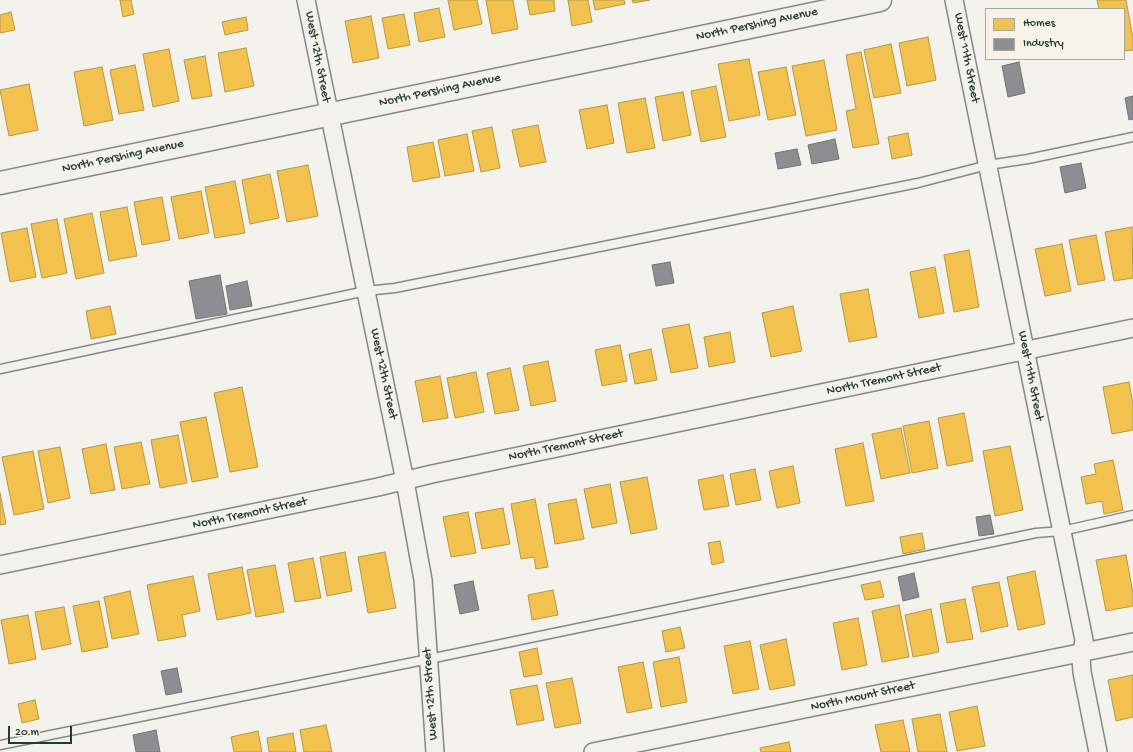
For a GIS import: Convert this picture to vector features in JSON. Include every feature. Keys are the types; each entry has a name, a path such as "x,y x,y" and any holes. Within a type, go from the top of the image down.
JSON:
{"street":[{"name":"West 12th Street","path":"306,0 405,481 423,580 435,752"},
{"name":"North Pershing Avenue","path":"0,182 880,0"},
{"name":"West 11th Street","path":"954,0 1084,640 1081,658 1082,672 1098,752"},
{"name":"North Tremont Street","path":"0,564 405,481 1133,328"},
{"name":"North Mount Street","path":"593,752 1133,642"}],"lane":[{"path":"0,369 366,291 395,288 918,183 988,165 1028,159 1133,137"},
{"path":"0,745 429,659 1036,533 1062,531 1133,515"}],"building: Homes":[{"path":"120,0 131,0 134,14 123,17"},
{"path":"448,0 477,0 482,24 454,30"},
{"path":"486,0 513,0 518,29 492,34"},
{"path":"527,0 554,0 555,11 530,15"},
{"path":"568,0 588,0 592,22 572,26"},
{"path":"593,0 624,0 625,4 595,10"},
{"path":"632,0 650,0 633,3"},
{"path":"1097,0 1126,0 1133,38 1133,50 1125,51 1125,8 1099,8"},
{"path":"439,8 445,37 419,42 414,13"},
{"path":"11,12 15,30 0,33 0,15"},
{"path":"404,14 410,45 388,49 382,18"},
{"path":"371,16 379,58 353,63 345,21"},
{"path":"246,17 248,30 225,35 222,22"},
{"path":"928,37 936,80 907,86 899,43"},
{"path":"891,44 901,93 874,98 864,50"},
{"path":"246,48 254,86 225,92 218,53"},
{"path":"169,49 179,101 153,107 143,54"},
{"path":"861,52 879,144 853,148 846,111 856,109 846,55"},
{"path":"205,56 212,96 192,99 184,60"},
{"path":"749,59 760,115 729,121 718,64"},
{"path":"824,60 837,130 806,136 792,66"},
{"path":"135,65 144,110 119,114 110,70"},
{"path":"102,67 113,120 84,126 74,72"},
{"path":"786,67 796,115 768,120 758,72"},
{"path":"29,84 38,130 9,136 0,90"},
{"path":"716,86 726,137 701,142 691,91"},
{"path":"683,92 691,135 663,141 655,97"},
{"path":"645,98 655,148 627,153 618,103"},
{"path":"607,105 614,143 587,149 579,110"},
{"path":"538,125 546,162 520,167 512,130"},
{"path":"492,127 500,168 481,172 472,131"},
{"path":"908,133 912,155 892,159 888,137"},
{"path":"467,134 474,171 445,176 438,140"},
{"path":"433,142 440,177 413,182 407,147"},
{"path":"308,165 318,216 287,222 277,171"},
{"path":"270,174 279,218 250,224 242,180"},
{"path":"235,181 245,233 215,238 205,187"},
{"path":"201,191 209,233 179,239 171,197"},
{"path":"162,197 170,240 142,245 134,202"},
{"path":"127,207 137,256 109,261 100,212"},
{"path":"92,213 104,273 76,279 64,219"},
{"path":"57,219 67,273 42,278 31,224"},
{"path":"1132,227 1133,278 1114,281 1105,232"},
{"path":"27,228 36,277 10,282 1,233"},
{"path":"1096,235 1105,280 1078,285 1069,240"},
{"path":"1062,244 1071,291 1045,296 1035,249"},
{"path":"969,250 979,307 954,312 944,255"},
{"path":"935,267 944,313 919,318 910,272"},
{"path":"868,289 877,337 849,342 840,294"},
{"path":"110,306 116,334 91,339 86,311"},
{"path":"793,306 802,351 771,357 762,313"},
{"path":"689,324 698,368 671,373 662,329"},
{"path":"730,332 735,362 709,367 704,337"},
{"path":"620,345 627,381 602,386 595,350"},
{"path":"651,349 657,380 635,384 629,354"},
{"path":"548,361 556,401 531,406 523,366"},
{"path":"510,368 519,410 495,414 487,373"},
{"path":"476,372 484,412 455,418 447,378"},
{"path":"440,376 448,418 423,422 415,381"},
{"path":"1129,382 1133,404 1133,430 1112,434 1103,387"},
{"path":"242,387 258,467 230,472 214,393"},
{"path":"964,413 973,461 947,466 938,418"},
{"path":"206,417 218,477 192,482 180,422"},
{"path":"929,421 938,468 912,473 903,426"},
{"path":"901,428 910,473 881,479 872,434"},
{"path":"178,435 187,483 160,488 151,440"},
{"path":"141,442 150,484 122,489 114,447"},
{"path":"863,443 874,501 846,506 835,449"},
{"path":"106,444 115,490 91,494 82,449"},
{"path":"1010,446 1023,510 995,516 983,451"},
{"path":"60,447 70,498 48,503 38,451"},
{"path":"33,451 44,509 14,515 2,457"},
{"path":"1113,460 1123,510 1104,514 1102,501 1086,504 1081,477 1096,474 1094,464"},
{"path":"793,466 800,503 777,508 769,471"},
{"path":"755,469 761,500 736,505 730,474"},
{"path":"723,475 729,506 704,510 698,480"},
{"path":"647,477 657,529 631,534 620,482"},
{"path":"610,484 617,523 592,528 584,489"},
{"path":"0,493 6,524 0,525"},
{"path":"535,499 548,567 536,569 534,557 521,559 511,504"},
{"path":"576,499 584,539 555,544 548,504"},
{"path":"503,508 510,544 482,549 475,513"},
{"path":"468,512 476,553 451,557 443,517"},
{"path":"922,533 925,549 903,554 900,537"},
{"path":"720,541 724,562 712,565 708,543"},
{"path":"345,552 352,591 327,596 320,557"},
{"path":"385,552 396,608 368,613 358,557"},
{"path":"1126,555 1133,593 1133,606 1106,611 1096,560"},
{"path":"313,558 321,598 295,602 288,563"},
{"path":"275,565 284,612 256,617 247,570"},
{"path":"242,567 251,613 217,620 208,574"},
{"path":"1035,571 1045,624 1018,630 1007,577"},
{"path":"193,576 200,611 182,615 186,636 158,641 147,585"},
{"path":"880,581 884,597 865,600 861,585"},
{"path":"999,582 1008,626 981,632 972,587"},
{"path":"553,590 558,615 532,620 528,595"},
{"path":"130,591 139,634 112,639 104,597"},
{"path":"965,599 973,639 947,643 940,604"},
{"path":"99,601 108,647 82,652 73,606"},
{"path":"899,605 909,657 882,662 872,611"},
{"path":"64,607 71,644 42,650 35,612"},
{"path":"931,609 939,652 913,657 905,615"},
{"path":"28,615 36,659 9,664 1,620"},
{"path":"858,618 867,665 842,670 833,623"},
{"path":"680,627 685,648 666,652 662,631"},
{"path":"786,639 795,685 770,690 760,645"},
{"path":"750,641 759,689 733,694 724,646"},
{"path":"537,648 542,674 524,677 519,652"},
{"path":"679,657 687,702 661,707 653,662"},
{"path":"643,662 652,708 627,713 618,667"},
{"path":"1133,675 1133,717 1116,721 1108,680"},
{"path":"572,678 581,723 555,728 546,683"},
{"path":"537,685 544,720 517,725 510,690"},
{"path":"35,700 39,719 22,723 18,704"},
{"path":"977,706 985,746 957,751 949,712"},
{"path":"940,714 947,752 918,752 912,719"},
{"path":"903,720 910,752 881,752 875,725"},
{"path":"326,725 332,752 304,752 300,730"},
{"path":"258,731 262,752 234,752 231,737"},
{"path":"293,733 296,752 269,752 267,738"},
{"path":"789,742 791,752 761,752 760,748"}],"building: Industry":[{"path":"1019,62 1025,93 1008,97 1002,66"},
{"path":"1133,96 1133,119 1129,120 1125,98"},
{"path":"835,139 839,159 812,164 808,145"},
{"path":"797,149 801,165 778,169 775,153"},
{"path":"1081,163 1086,188 1065,193 1060,167"},
{"path":"670,262 674,283 656,286 652,265"},
{"path":"220,275 227,314 196,319 189,281"},
{"path":"247,281 252,306 230,310 226,286"},
{"path":"990,515 994,534 979,536 976,517"},
{"path":"914,573 919,597 903,601 898,577"},
{"path":"473,581 479,610 460,614 454,585"},
{"path":"177,668 182,692 166,695 161,671"},
{"path":"156,730 160,752 136,752 133,735"}]}
